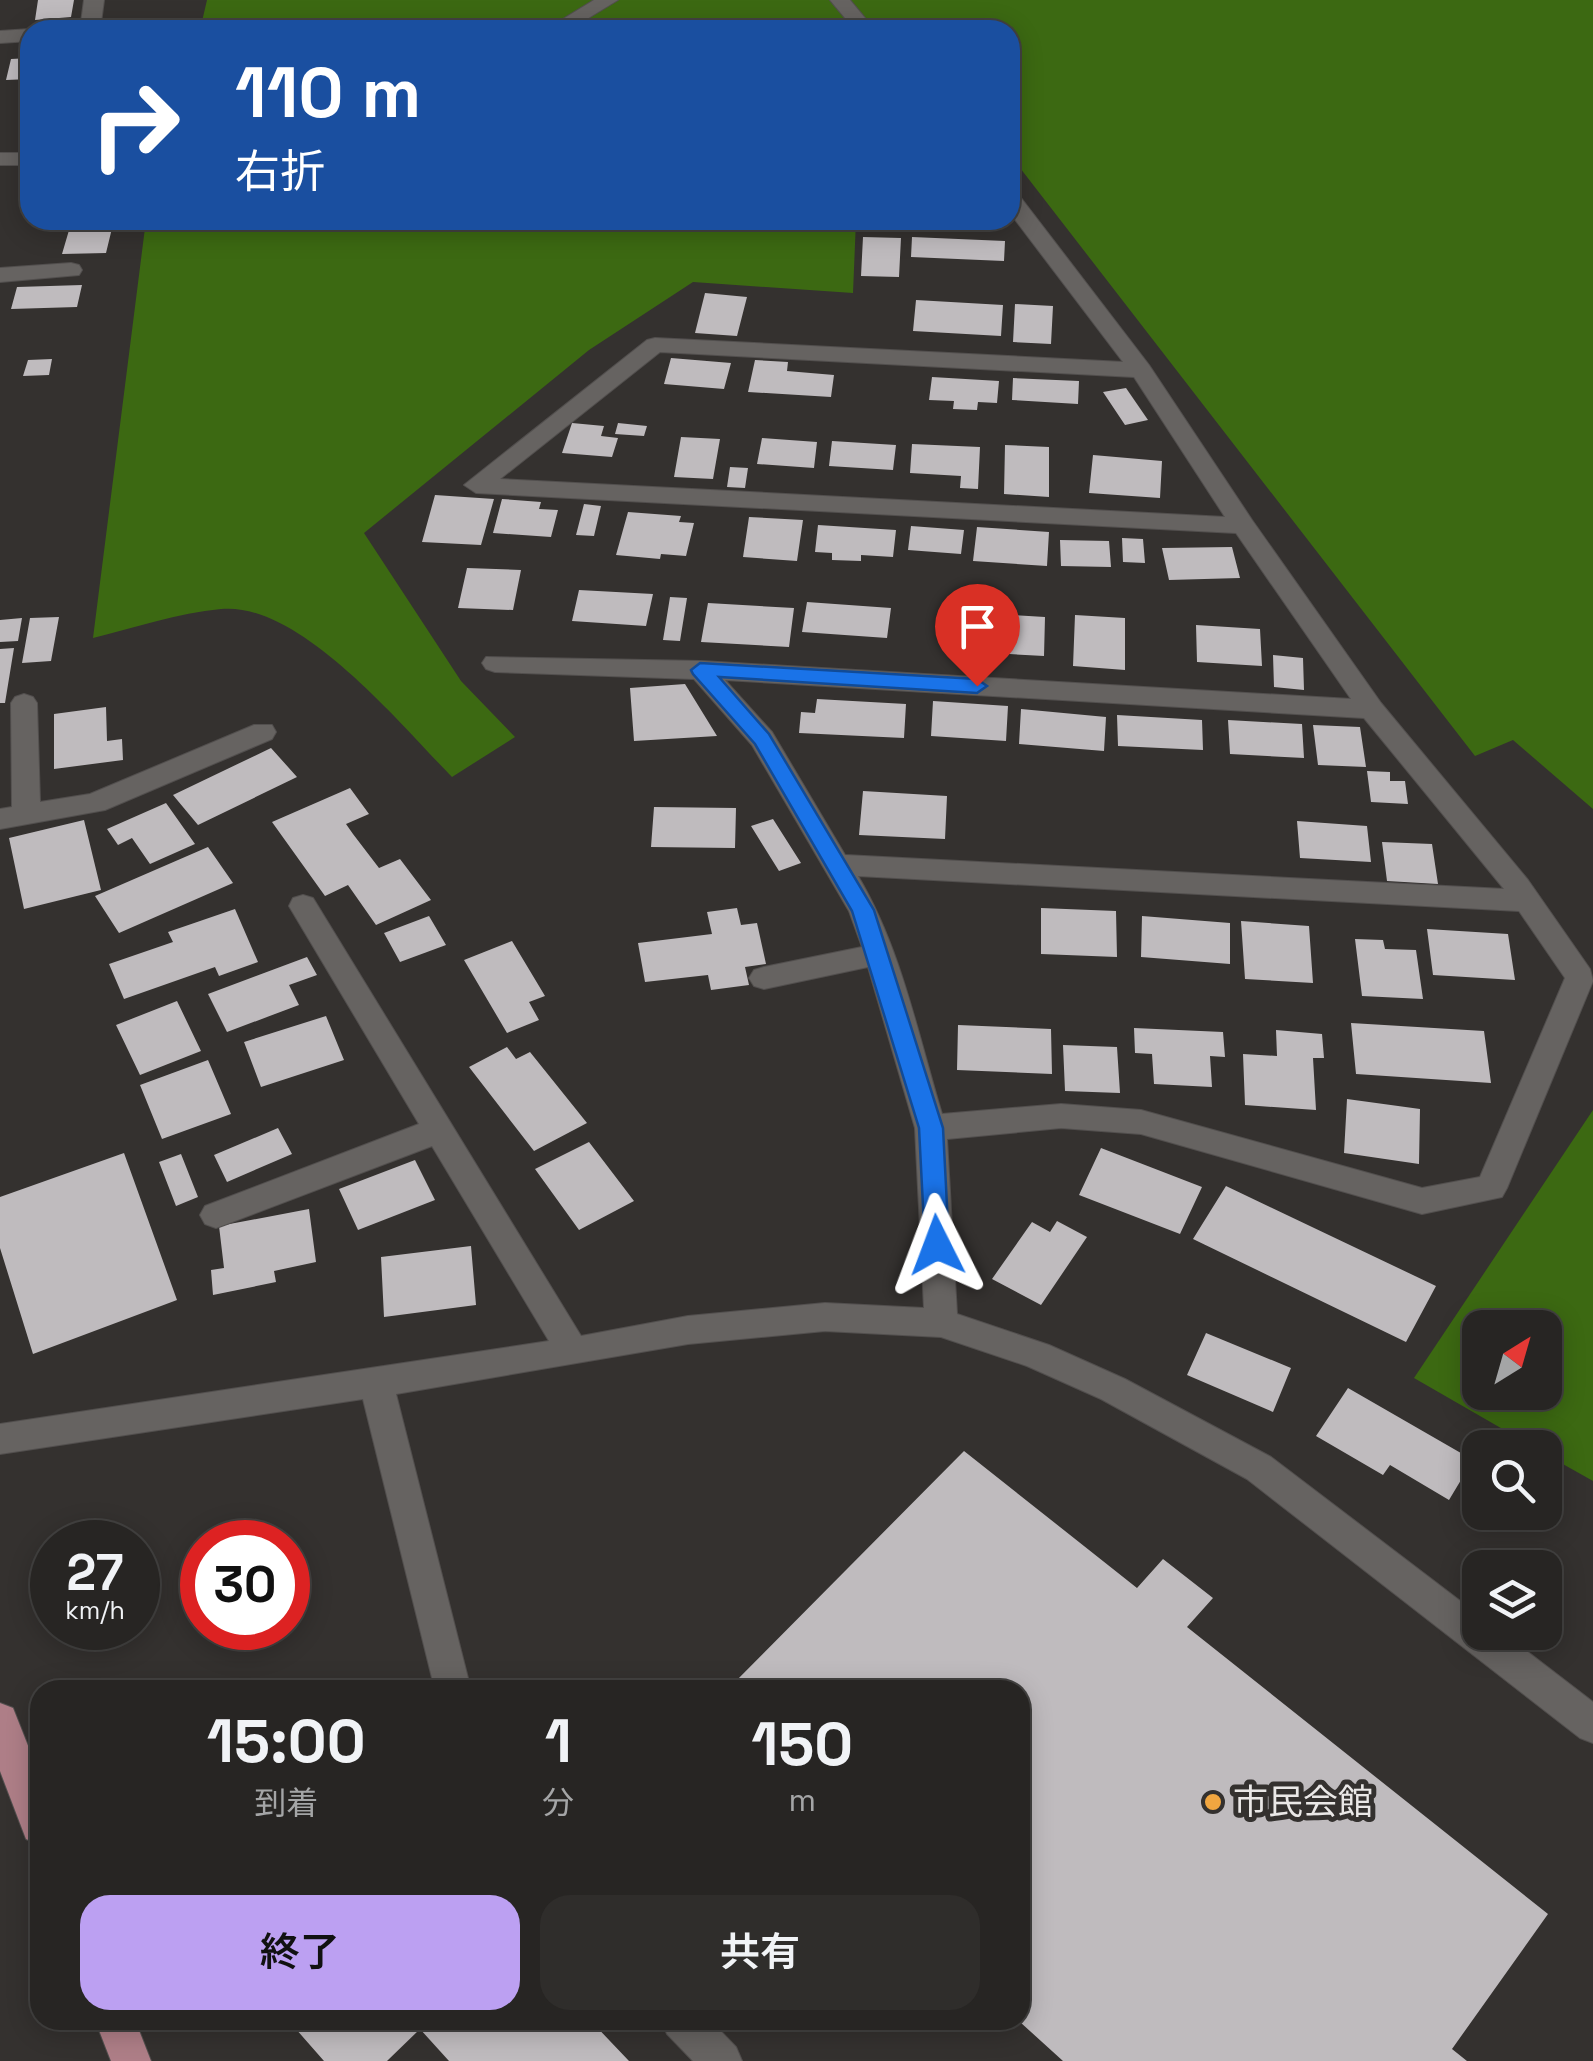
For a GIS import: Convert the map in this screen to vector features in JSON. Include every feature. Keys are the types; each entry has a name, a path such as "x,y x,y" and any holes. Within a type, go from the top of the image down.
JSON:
{"main road":[{"path":"3,1743 30,1804"},
{"path":"119,2030 131,2061"}],"street":[{"path":"573,20 608,0"},
{"path":"840,0 856,20"},
{"path":"931,1128 1061,1116 1141,1122 1422,1202 1491,1188 1580,977 1528,901 1372,709 1242,526 1141,370 1020,216"},
{"path":"0,275 71,270"},
{"path":"1141,370 655,345 476,485 1242,526"},
{"path":"495,663 700,670 1372,709"},
{"path":"700,670 762,739 863,910 931,1128 941,1323"},
{"path":"24,703 13,817 95,803 263,732"},
{"path":"836,865 1528,901"},
{"path":"303,906 573,1352"},
{"path":"764,978 879,954"},
{"path":"216,1216 438,1130"},
{"path":"0,1438 376,1383 688,1330 826,1317 941,1323 1037,1355 1112,1388 1259,1468 1593,1725"},
{"path":"376,1383 450,1680"},
{"path":"691,2030 722,2061"}],"green space":[{"path":"207,0 1593,0 1593,809 1513,740 1475,756 1020,168 1020,20 202,20"},
{"path":"145,230 856,230 853,293 693,282 589,350 364,533 461,681 515,737 452,777 347,670 283,625 251,612 205,611 93,638"},
{"path":"1593,1110 1593,1481 1562,1464 1562,1430 1504,1430 1470,1410 1562,1410 1562,1310 1462,1310 1462,1406 1414,1378"}],"building":[{"path":"38,0 74,0 71,17 35,20"},
{"path":"11,59 20,59 20,79 6,80"},
{"path":"69,230 112,230 106,253 62,254"},
{"path":"863,237 901,238 899,277 861,276"},
{"path":"912,237 1005,241 1004,261 911,257"},
{"path":"82,285 77,307 11,309 17,287"},
{"path":"705,293 747,297 737,336 695,333"},
{"path":"916,300 1003,305 1001,336 913,331"},
{"path":"1015,304 1053,306 1051,344 1013,342"},
{"path":"671,358 731,363 724,389 664,384"},
{"path":"52,359 49,375 23,376 28,360"},
{"path":"755,360 788,362 787,371 834,375 831,397 748,392"},
{"path":"932,377 999,381 997,403 978,402 977,410 953,409 954,401 929,400"},
{"path":"1013,378 1079,381 1078,404 1012,400"},
{"path":"1126,388 1148,420 1125,425 1103,392"},
{"path":"572,423 604,426 601,436 618,438 612,457 562,453"},
{"path":"618,423 647,426 644,436 615,434"},
{"path":"681,437 720,439 713,479 674,477"},
{"path":"762,438 817,442 814,468 757,464"},
{"path":"832,441 896,445 893,470 829,466"},
{"path":"912,444 980,447 978,489 960,488 961,476 910,473"},
{"path":"1005,445 1049,447 1049,497 1004,494"},
{"path":"1093,455 1162,461 1160,498 1089,493"},
{"path":"730,467 748,468 745,488 727,487"},
{"path":"435,495 494,499 481,545 422,542"},
{"path":"502,499 541,502 539,509 558,510 551,537 493,533"},
{"path":"584,504 601,506 594,536 576,535"},
{"path":"628,512 681,516 679,522 694,523 686,556 661,554 660,559 616,555"},
{"path":"749,517 803,520 797,561 743,557"},
{"path":"818,525 896,530 893,557 861,555 861,561 832,560 832,553 815,552"},
{"path":"911,526 964,530 961,554 908,550"},
{"path":"977,527 1049,532 1047,566 973,561"},
{"path":"1122,538 1143,539 1145,563 1123,562"},
{"path":"1060,540 1109,541 1111,567 1061,566"},
{"path":"1232,547 1240,578 1169,580 1162,548"},
{"path":"467,568 521,570 513,610 458,608"},
{"path":"579,590 653,594 646,626 572,621"},
{"path":"670,597 687,598 680,641 663,640"},
{"path":"807,602 891,608 887,638 802,632"},
{"path":"708,603 794,608 789,647 701,642"},
{"path":"977,613 1045,617 1044,656 975,652"},
{"path":"1075,615 1125,618 1125,670 1073,666"},
{"path":"59,617 51,661 22,663 30,618"},
{"path":"22,618 18,641 0,642 0,620"},
{"path":"1196,625 1260,629 1262,666 1197,662"},
{"path":"14,648 5,703 0,703 0,649"},
{"path":"1273,655 1303,658 1304,690 1274,687"},
{"path":"685,684 717,736 634,741 630,688"},
{"path":"817,699 906,704 904,738 799,733 801,712 815,713"},
{"path":"933,701 1008,706 1006,741 931,736"},
{"path":"106,707 107,741 122,739 123,760 54,769 54,714"},
{"path":"1021,709 1106,717 1104,751 1019,744"},
{"path":"1117,715 1202,720 1203,750 1118,746"},
{"path":"1228,720 1302,724 1304,758 1230,754"},
{"path":"1313,725 1360,727 1366,767 1318,765"},
{"path":"271,748 297,777 198,825 173,795"},
{"path":"1367,771 1390,772 1390,781 1405,781 1408,804 1371,802"},
{"path":"350,788 369,814 346,824 353,834 379,868 400,859 431,900 376,925 348,885 325,896 272,822"},
{"path":"863,791 947,796 945,839 859,835"},
{"path":"166,803 195,844 150,864 132,838 118,845 107,829"},
{"path":"654,807 736,808 735,848 651,847"},
{"path":"773,819 801,863 779,871 751,826"},
{"path":"84,820 101,890 24,909 9,838"},
{"path":"1297,821 1367,826 1371,862 1300,858"},
{"path":"1382,842 1432,844 1438,884 1387,881"},
{"path":"208,847 233,883 119,933 95,896"},
{"path":"737,908 741,925 757,923 766,964 745,967 749,985 711,990 708,975 645,982 638,943 712,934 707,912"},
{"path":"1041,908 1116,911 1117,957 1041,954"},
{"path":"235,909 258,962 219,976 215,967 124,999 109,964 173,942 168,932"},
{"path":"429,916 446,945 400,962 384,933"},
{"path":"1142,916 1230,923 1230,964 1141,957"},
{"path":"1241,921 1309,926 1313,983 1245,979"},
{"path":"1427,929 1508,934 1515,980 1433,975"},
{"path":"1355,939 1383,940 1385,949 1416,950 1423,999 1362,996"},
{"path":"512,941 545,996 529,1002 539,1020 507,1033 464,960"},
{"path":"307,957 317,975 289,985 299,1005 227,1032 208,994"},
{"path":"177,1001 201,1051 140,1075 116,1025"},
{"path":"326,1016 344,1060 261,1087 244,1042"},
{"path":"1351,1023 1484,1031 1491,1083 1356,1074"},
{"path":"958,1025 1051,1029 1052,1074 957,1070"},
{"path":"1134,1028 1223,1032 1225,1057 1210,1056 1212,1087 1154,1084 1152,1054 1135,1053"},
{"path":"1276,1030 1322,1034 1324,1058 1313,1058 1316,1110 1245,1105 1243,1054 1277,1056"},
{"path":"1063,1045 1117,1047 1120,1093 1065,1091"},
{"path":"507,1047 516,1059 530,1052 587,1123 534,1151 469,1067"},
{"path":"208,1060 231,1114 162,1139 140,1085"},
{"path":"1347,1099 1420,1109 1419,1164 1344,1153"},
{"path":"278,1128 292,1154 227,1182 214,1155"},
{"path":"589,1142 634,1201 579,1230 535,1169"},
{"path":"1101,1148 1202,1187 1180,1234 1079,1195"},
{"path":"124,1153 177,1300 33,1354 0,1248 0,1197"},
{"path":"181,1154 198,1197 176,1206 159,1162"},
{"path":"415,1160 435,1200 358,1230 339,1189"},
{"path":"1226,1186 1436,1286 1406,1342 1193,1239"},
{"path":"309,1209 316,1262 274,1271 276,1282 213,1295 211,1270 224,1268 219,1226"},
{"path":"1057,1221 1087,1237 1041,1305 992,1279 1032,1222 1050,1232"},
{"path":"471,1246 476,1305 384,1317 381,1257"},
{"path":"1206,1333 1291,1368 1273,1412 1187,1375"},
{"path":"1348,1388 1462,1454 1462,1478 1449,1500 1390,1465 1383,1475 1316,1436"},
{"name":"市民会館","path":"964,1451 1137,1588 1163,1559 1213,1598 1187,1627 1548,1914 1452,2049 1467,2061 1063,2061 1029,2030 1030,1680 737,1680"},
{"path":"297,2030 419,2030 387,2061 324,2061"},
{"path":"421,2030 600,2030 629,2061 449,2061"}],"place":[{"name":"市民会館","path":"1213,1802"}],"route":[{"path":"937,1245 931,1128 863,910 762,739 700,670 977,686"}]}
